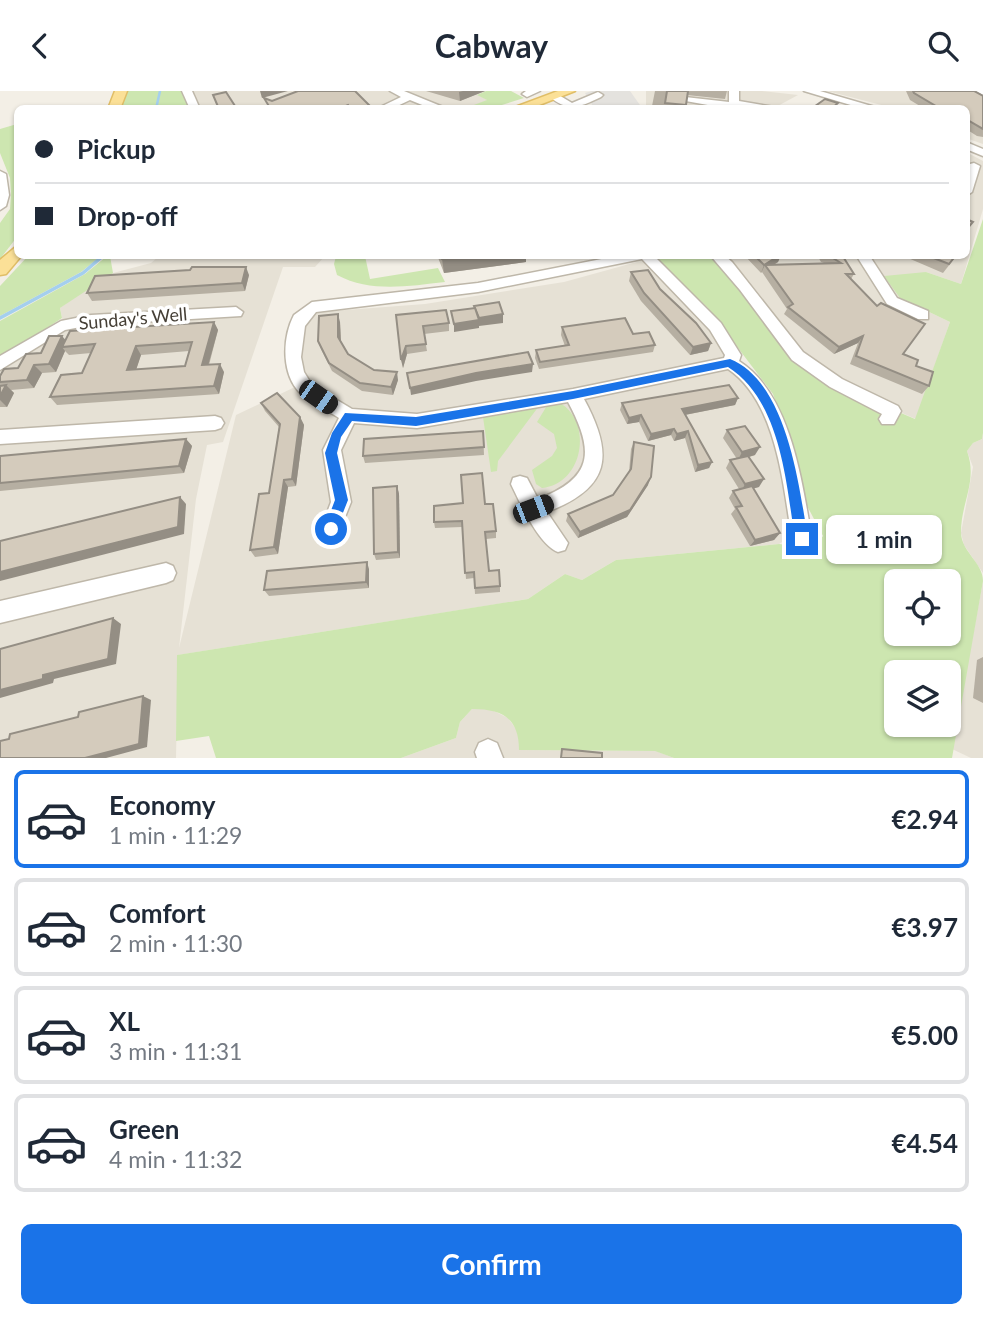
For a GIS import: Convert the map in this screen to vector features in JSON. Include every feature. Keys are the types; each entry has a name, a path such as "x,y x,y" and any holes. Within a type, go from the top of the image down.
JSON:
{"main road":[{"path":"528,105 569,91"},
{"path":"0,269 14,254"}],"street":[{"path":"395,91 432,105"},
{"path":"734,91 734,103 752,105"},
{"path":"809,91 862,105"},
{"path":"578,105 598,95"},
{"path":"554,96 568,105"},
{"path":"390,105 409,97"},
{"path":"685,100 699,105"},
{"path":"970,179 974,166"},
{"path":"0,174 3,195 0,206"},
{"path":"627,259 558,275 422,298 312,307 299,319 297,326 293,357 296,373 306,389 349,416 416,421 573,395 730,363 750,376 771,413 789,462 802,539"},
{"path":"648,259 701,309 729,343 733,355 730,363"},
{"path":"721,259 737,273 789,347 830,379 892,411 888,419"},
{"path":"865,259 892,301 923,315"},
{"name":"Sunday's Well","path":"0,364 61,326 91,320 236,312"},
{"path":"533,509 560,498 584,483 594,454 589,422 573,395"},
{"path":"331,529 341,500 331,453 336,436 349,416"},
{"path":"0,437 215,423"},
{"path":"520,484 533,509 558,543"},
{"path":"0,612 166,573"}],"shaded area":[{"path":"190,91 486,91 478,95 488,100 476,105 197,105"},
{"path":"630,91 640,105 592,105 585,93"},
{"path":"646,91 762,91 798,95 780,105 646,105"},
{"path":"827,91 983,91 983,144 970,139 970,105 881,105"},
{"path":"970,154 983,161 983,209 970,253"},
{"path":"156,259 322,259 315,267 283,267 223,442 207,445 196,499 179,648 236,415 295,387 289,374 306,313 425,304 564,282 644,260 697,310 768,413 787,499 788,538 779,544 616,560 582,580 565,574 528,599 178,655 176,758 0,758 0,369 64,327 60,308 90,286 113,273 151,263"},
{"path":"714,259 968,259 961,284 926,272 900,298 950,322 916,419 826,381 732,274"},
{"path":"983,433 983,573 964,545 961,533 973,467 967,451 973,443 982,439"},
{"path":"983,581 983,758 971,758 952,749 954,737 961,737 961,700"},
{"path":"472,709 490,709 508,718 519,733 519,750 656,751 674,758 401,758 456,738 460,722"}],"green space":[{"path":"127,91 185,91 191,105 122,105"},
{"path":"486,91 511,91 524,98 502,105 474,105 487,100 477,95"},
{"path":"14,125 14,241 0,259 0,223 10,209 11,194 10,178 0,153 0,129"},
{"path":"983,219 983,433 982,439 973,443 967,451 971,472 961,532 964,545 980,568 983,581 961,707 961,660 884,660 884,737 956,737 952,758 674,758 655,751 519,750 516,730 512,723 500,714 483,709 472,709 460,722 456,738 401,758 216,758 209,736 176,741 177,655 528,599 565,574 582,580 616,560 779,544 813,548 823,536 804,500 797,467 773,394 707,307 655,259 714,259 732,274 826,381 915,419 950,322 900,298 884,276 926,272 961,284"},
{"path":"25,259 97,259 81,272 0,316 0,286"},
{"path":"103,259 111,259 113,273 60,308 62,318 0,359 0,321 85,274"},
{"path":"335,259 366,259 370,279 438,268 445,282 390,287 363,284 337,275"},
{"path":"560,403 570,412 577,424 579,451 567,476 556,484 542,488 536,484 532,470 552,456 557,448 554,434 537,422 548,404"},
{"path":"539,406 498,461 497,471 491,472 483,417"}],"building":[{"path":"298,91 355,91 369,105 268,105 264,98 272,101"},
{"path":"667,91 688,91 686,105 665,103"},
{"path":"913,91 974,91 983,96 983,129 970,121 970,105 934,105"},
{"path":"226,92 234,105 217,105 213,95"},
{"path":"825,99 838,103 836,105 817,105"},
{"path":"758,259 774,259 764,265"},
{"path":"834,259 845,259 854,274 846,274 877,306 881,303 925,324 903,354 918,360 916,366 933,372 929,386 856,356 863,336 839,347 788,307 793,304 765,265 841,263"},
{"path":"936,259 953,259 949,264"},
{"path":"192,267 246,267 242,283 87,293 95,276 190,270"},
{"path":"648,270 660,289 696,323 711,343 693,347 644,293 631,272"},
{"path":"499,302 503,314 479,318 474,306"},
{"path":"475,308 479,320 454,324 451,311"},
{"path":"446,310 449,323 423,326 426,344 406,346 401,360 396,315"},
{"path":"338,314 338,337 348,354 374,370 397,372 391,387 360,383 329,363 318,341 319,316"},
{"path":"625,318 633,334 649,332 655,345 540,362 536,350 569,345 562,327"},
{"path":"214,322 202,365 220,364 214,386 50,397 61,375 82,373 95,344 62,347 70,331","holes":["192,342 185,366 127,370 136,346"]},
{"path":"49,336 62,336 49,364 34,365 27,380 0,382 4,369 18,368 26,354 41,353"},
{"path":"528,352 533,364 410,388 407,373"},
{"path":"729,385 738,398 682,409 712,462 698,465 688,431 677,434 674,429 651,434 641,415 629,418 622,403"},
{"path":"277,393 300,417 292,479 284,480 274,547 250,550 259,494 269,493 280,424 261,403"},
{"path":"745,426 760,447 742,452 727,430"},
{"path":"483,431 484,447 363,456 364,439"},
{"path":"186,439 179,466 0,483 0,456"},
{"path":"634,442 654,446 651,477 630,510 580,532 568,514 613,495 631,469"},
{"path":"748,456 764,479 745,484 730,460"},
{"path":"482,473 485,504 493,504 496,531 485,532 489,571 499,570 500,586 475,588 474,572 465,573 462,521 434,522 434,506 463,503 461,475"},
{"path":"397,486 398,552 374,554 373,488"},
{"path":"752,486 780,533 755,540 736,507 742,506 733,491"},
{"path":"180,497 178,527 0,572 0,541"},
{"path":"367,562 366,582 264,590 267,571"},
{"path":"113,618 108,659 43,675 43,679 0,690 0,649"},
{"path":"143,696 139,744 85,758 0,758 0,741 9,739 10,734 78,717 79,712"},
{"path":"562,749 602,753 602,758 561,758"}],"waterway":[{"path":"157,105 160,91"},
{"path":"0,318 83,273 99,259"}],"route":[{"path":"331,529 341,500 331,453 336,436 349,416 416,421 573,395 730,363 750,376 771,413 789,462 802,539"}]}
